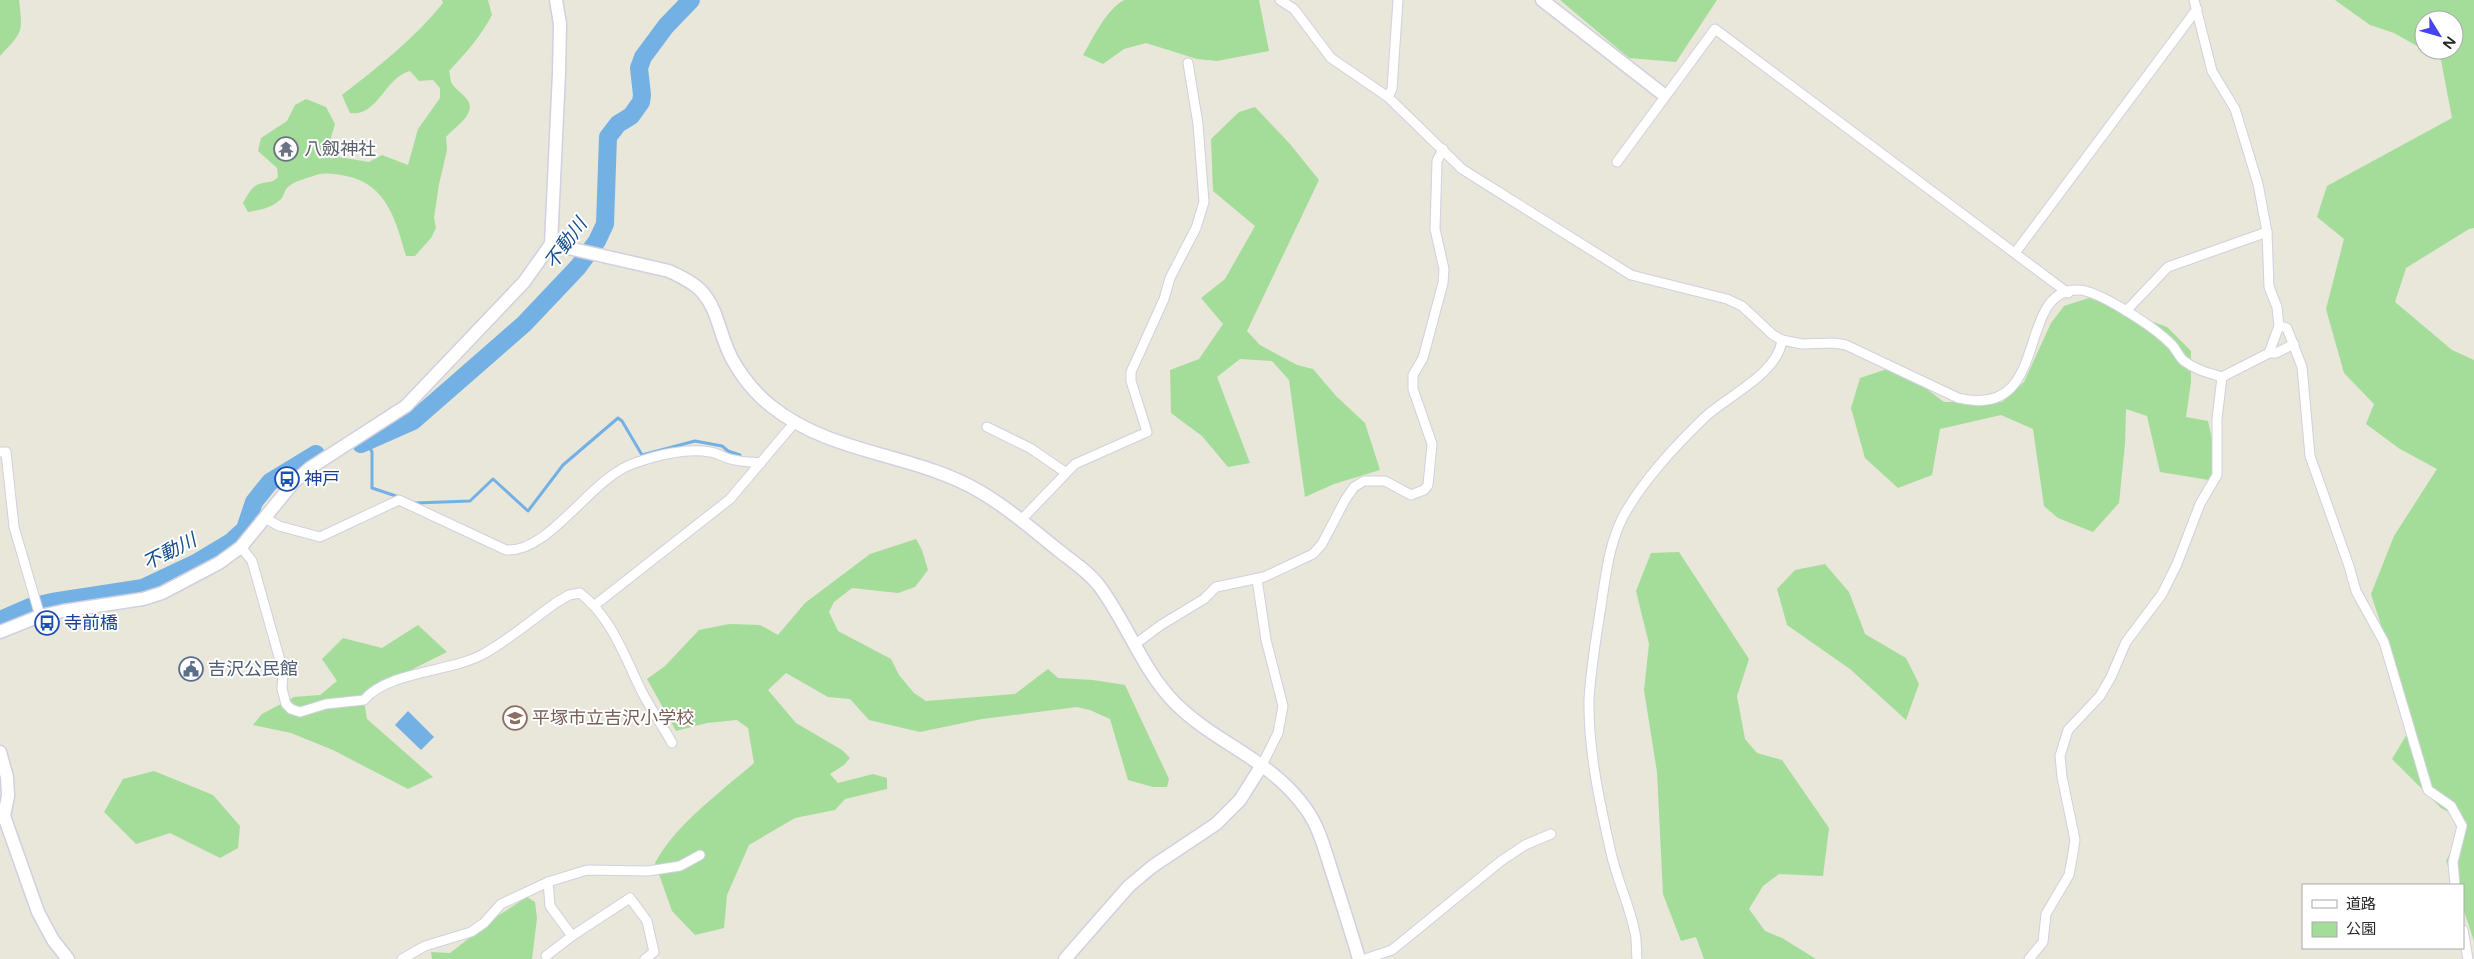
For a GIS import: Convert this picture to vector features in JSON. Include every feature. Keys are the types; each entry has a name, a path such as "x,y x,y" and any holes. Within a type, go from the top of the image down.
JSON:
{"street":[{"path":"0,632 40,616 126,602 162,593 219,563 240,547 293,483 310,468 406,406 526,280 551,244 560,24 556,0"},
{"path":"1280,0 1294,9 1331,58 1388,96 1462,169 1488,187 1631,275 1727,299 1742,306 1773,335 1782,340 1802,344 1834,343 1846,345 1958,398 1975,402 1988,401 2000,396 2012,387 2024,370 2042,316 2051,303 2060,295 2077,290 2105,297 2170,343 2183,360 2198,370 2222,377 2269,353 2276,353 2294,344"},
{"path":"1388,96 1392,89 1398,0"},
{"path":"1542,0 1664,95"},
{"path":"2015,253 2195,5"},
{"path":"2195,5 2212,71 2235,109 2258,184 2267,232 2269,286 2277,307 2279,326 2269,353"},
{"path":"1617,162 1664,95 1716,28 2068,292"},
{"path":"1021,520 1065,472 1086,457 1147,432 1131,380 1131,372 1164,299 1170,278 1196,228 1204,202 1198,124 1188,63"},
{"path":"1134,645 1161,625 1204,599 1216,587 1257,579 1313,554 1322,544 1340,508 1354,487 1364,482 1385,481 1411,495 1424,490 1428,484 1432,444 1428,426 1414,389 1413,375 1423,358 1443,283 1444,269 1435,229 1437,161 1443,150"},
{"path":"2126,311 2168,267 2267,232"},
{"path":"551,244 669,271 684,278 703,293 716,313 730,355 749,384 771,406 814,433 848,446 938,473 968,486 999,503 1098,584 1158,684 1177,705 1279,777 1308,810 1322,842 1359,959"},
{"path":"2279,326 2287,328 2294,344 2304,379 2310,456 2356,591 2384,642 2428,790 2451,806 2462,826 2453,862 2455,884"},
{"path":"1637,959 1635,932 1617,878 1603,819 1590,731 1593,655 1610,553 1619,525 1642,487 1669,455 1719,404 1756,378 1773,362 1781,351 1782,340"},
{"path":"2029,959 2043,942 2046,914 2069,875 2072,860 2075,840 2062,777 2060,756 2068,730 2100,696 2111,677 2126,642 2162,594 2177,564 2200,504 2217,474 2217,419 2222,377"},
{"path":"595,604 730,499 795,422"},
{"path":"987,427 1030,448 1065,472"},
{"path":"265,518 279,526 320,537 400,500 506,550 519,551 550,531 615,472 635,463 689,450 710,452 733,460 761,463"},
{"path":"0,452 6,452 14,526 40,616"},
{"path":"240,547 252,561 283,671 282,689 286,704 292,709 300,712 326,704 364,700 369,693 386,684 483,654 569,595 580,593 595,604 615,635 642,691 672,743"},
{"path":"1065,959 1129,886 1153,866 1222,818 1240,800 1262,765 1278,733 1283,706 1266,640 1257,579"},
{"path":"0,752 7,777 8,796 4,816 38,912 53,940 68,959"},
{"path":"1365,959 1392,950 1502,861 1525,845 1551,834"},
{"path":"402,959 421,949 472,932 484,923 501,904 548,882 587,870 648,871 680,866 700,855"},
{"path":"548,882 550,906 572,936"},
{"path":"546,956 572,936 630,898 647,921 654,952 645,959"},
{"path":"2464,936 2468,959"},
{"path":"421,949 423,959"}],"green space":[{"path":"0,0 19,0 21,26 17,36 0,56"},
{"path":"442,0 488,0 492,15 473,44 449,71 454,87 466,98 470,106 464,120 446,137 447,150 434,218 436,228 431,238 415,256 406,256 393,217 388,206 380,196 360,180 346,176 324,174 301,180 288,187 281,199 273,205 248,212 243,203 251,189 256,185 271,182 278,177 277,168 258,151 261,138 287,121 295,105 306,99 326,107 335,124 328,148 333,156 369,162 382,155 408,165 418,129 440,98 440,88 433,80 419,81 410,71 401,75 368,109 360,113 350,113 342,95 408,41 443,3"},
{"path":"1124,0 1259,0 1269,51 1217,61 1197,59 1146,43 1124,49 1103,64 1083,55 1106,17"},
{"path":"1560,0 1717,0 1676,62 1629,58"},
{"path":"2335,0 2474,0 2474,228 2469,229 2406,268 2395,302 2452,350 2474,360 2474,941 2464,911 2464,884 2455,884 2446,861 2467,822 2441,808 2392,759 2413,724 2371,594 2394,536 2437,469 2400,449 2366,424 2374,404 2344,373 2326,309 2344,239 2317,217 2327,186 2452,118 2441,60 2464,60 2464,10 2414,10 2414,44 2394,33 2370,25"},
{"path":"1255,107 1290,144 1319,180 1247,331 1260,345 1297,365 1313,369 1336,396 1365,423 1380,470 1334,484 1305,497 1289,380 1272,361 1240,359 1217,377 1250,463 1228,467 1202,436 1171,413 1170,370 1199,359 1223,324 1201,298 1225,279 1255,226 1213,191 1211,139 1239,112"},
{"path":"2089,298 2167,327 2191,351 2191,382 2186,417 2208,421 2218,464 2209,480 2160,472 2147,416 2126,409 2125,444 2119,503 2093,532 2058,518 2044,506 2033,429 2001,415 1940,429 1932,475 1898,488 1865,458 1851,408 1860,378 1896,366 1944,402 2002,402 2024,382 2051,323 2064,306"},
{"path":"916,539 922,550 928,570 915,587 898,593 852,588 834,602 829,612 838,631 891,659 899,675 914,693 926,701 1015,694 1048,669 1058,678 1093,680 1125,685 1169,779 1167,787 1153,787 1128,780 1110,719 1090,710 1077,707 982,719 920,732 869,720 850,699 828,697 786,673 768,690 796,723 842,750 850,758 844,765 830,774 838,783 873,774 887,778 887,789 845,799 835,810 795,818 749,845 727,895 724,928 695,935 672,911 655,863 674,835 754,763 748,728 737,720 707,723 676,731 647,679 665,666 699,630 729,624 760,625 778,635 805,603 870,554"},
{"path":"1679,552 1749,659 1737,696 1745,739 1757,753 1782,760 1829,828 1823,876 1779,874 1763,886 1749,909 1765,931 1782,938 1816,959 1704,959 1696,937 1681,941 1663,894 1657,772 1644,690 1649,644 1636,591 1651,553"},
{"path":"1825,564 1849,592 1865,634 1906,658 1919,684 1906,720 1850,669 1787,625 1777,589 1795,570"},
{"path":"418,625 447,652 363,694 367,719 433,777 408,789 333,750 291,733 253,725 262,714 294,697 320,695 337,681 322,659 343,638 382,648"},
{"path":"154,771 213,795 240,826 238,848 220,858 170,833 136,844 104,812 123,779"},
{"path":"527,897 535,902 537,918 532,959 432,959 431,952 450,953 499,915"}],"water":[{"path":"408,711 434,737 421,750 395,725"}],"waterway":[{"name":"不動川","path":"361,444 413,421 524,324 578,267 597,241 605,224 608,137 618,124 631,116 641,102 639,68 643,57 666,26 691,0"},
{"path":"415,503 470,501 493,479 528,511 563,465 618,418 622,421 642,455 695,441 722,446 728,451 740,455"},
{"path":"367,442 372,452 372,488 399,497"},
{"name":"不動川","path":"0,620 30,607 52,602 143,588 196,563 231,542 245,529 254,502 270,482 316,454"}],"place":[{"name":"八劔神社","path":"286,149"},
{"name":"神戸","path":"287,479"},
{"name":"寺前橋","path":"47,623"},
{"name":"吉沢公民館","path":"191,669"},
{"name":"平塚市立吉沢小学校","path":"515,718"}]}
